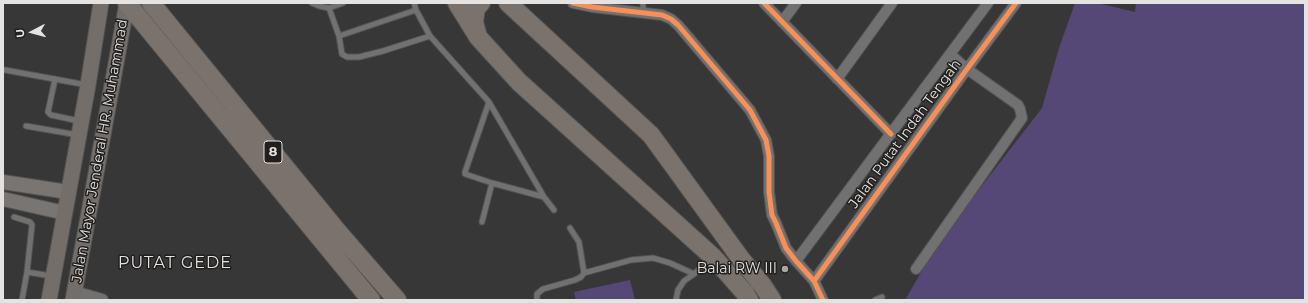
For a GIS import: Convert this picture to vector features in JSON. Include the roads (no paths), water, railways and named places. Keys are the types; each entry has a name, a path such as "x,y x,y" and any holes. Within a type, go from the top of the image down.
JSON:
{"highway":[{"name":"8","path":"127,3 371,300"},
{"name":"8","path":"151,3 338,232 397,300"},
{"path":"457,3 478,38 520,82 713,257 749,300"},
{"path":"478,38 474,22 476,8 482,3"},
{"path":"505,4 651,135 772,300"}],"main road":[{"name":"Jalan Mayor Jenderal HR. Muhammad","path":"49,300 88,85 101,3"},
{"name":"Jalan Mayor Jenderal HR. Muhammad","path":"74,296 127,3"},
{"path":"3,182 68,192"},
{"path":"3,199 65,213"}],"street":[{"path":"573,3 592,8 643,8 671,19 750,110 766,140 769,156 769,192 772,215 786,248 814,280 823,300"},
{"path":"764,3 891,134"},
{"path":"782,22 796,3"},
{"path":"837,79 892,3"},
{"name":"Jalan Putat Indah Tengah","path":"796,260 988,3"},
{"name":"Jalan Putat Indah Tengah","path":"814,280 966,69 1016,3"},
{"path":"916,269 1022,118 1018,105 966,69 950,54"},
{"path":"74,296 102,300"}],"lane":[{"path":"312,3 329,8 343,3"},
{"path":"414,3 416,10 430,36 489,102 544,197 554,210"},
{"path":"329,8 339,36 342,54 347,57 359,57 383,51 430,36"},
{"path":"339,36 416,10"},
{"path":"5,70 88,85"},
{"path":"55,79 48,112 51,115 80,129"},
{"path":"489,102 464,172 492,183 544,197"},
{"path":"26,126 80,129"},
{"path":"482,222 492,183"},
{"path":"14,217 30,222 32,225 27,272 22,300"},
{"path":"570,228 579,242 584,273"},
{"path":"676,300 678,290 684,281 713,257"},
{"path":"537,300 537,294 543,289 575,280 581,277 584,273 631,260 653,258 670,263 694,274"},
{"path":"27,272 53,276"},
{"path":"875,300 882,297"}],"place":[{"name":"Balai RW III","path":"785,269"}],"district":[{"name":"PUTAT GEDE","path":"175,263"}]}
